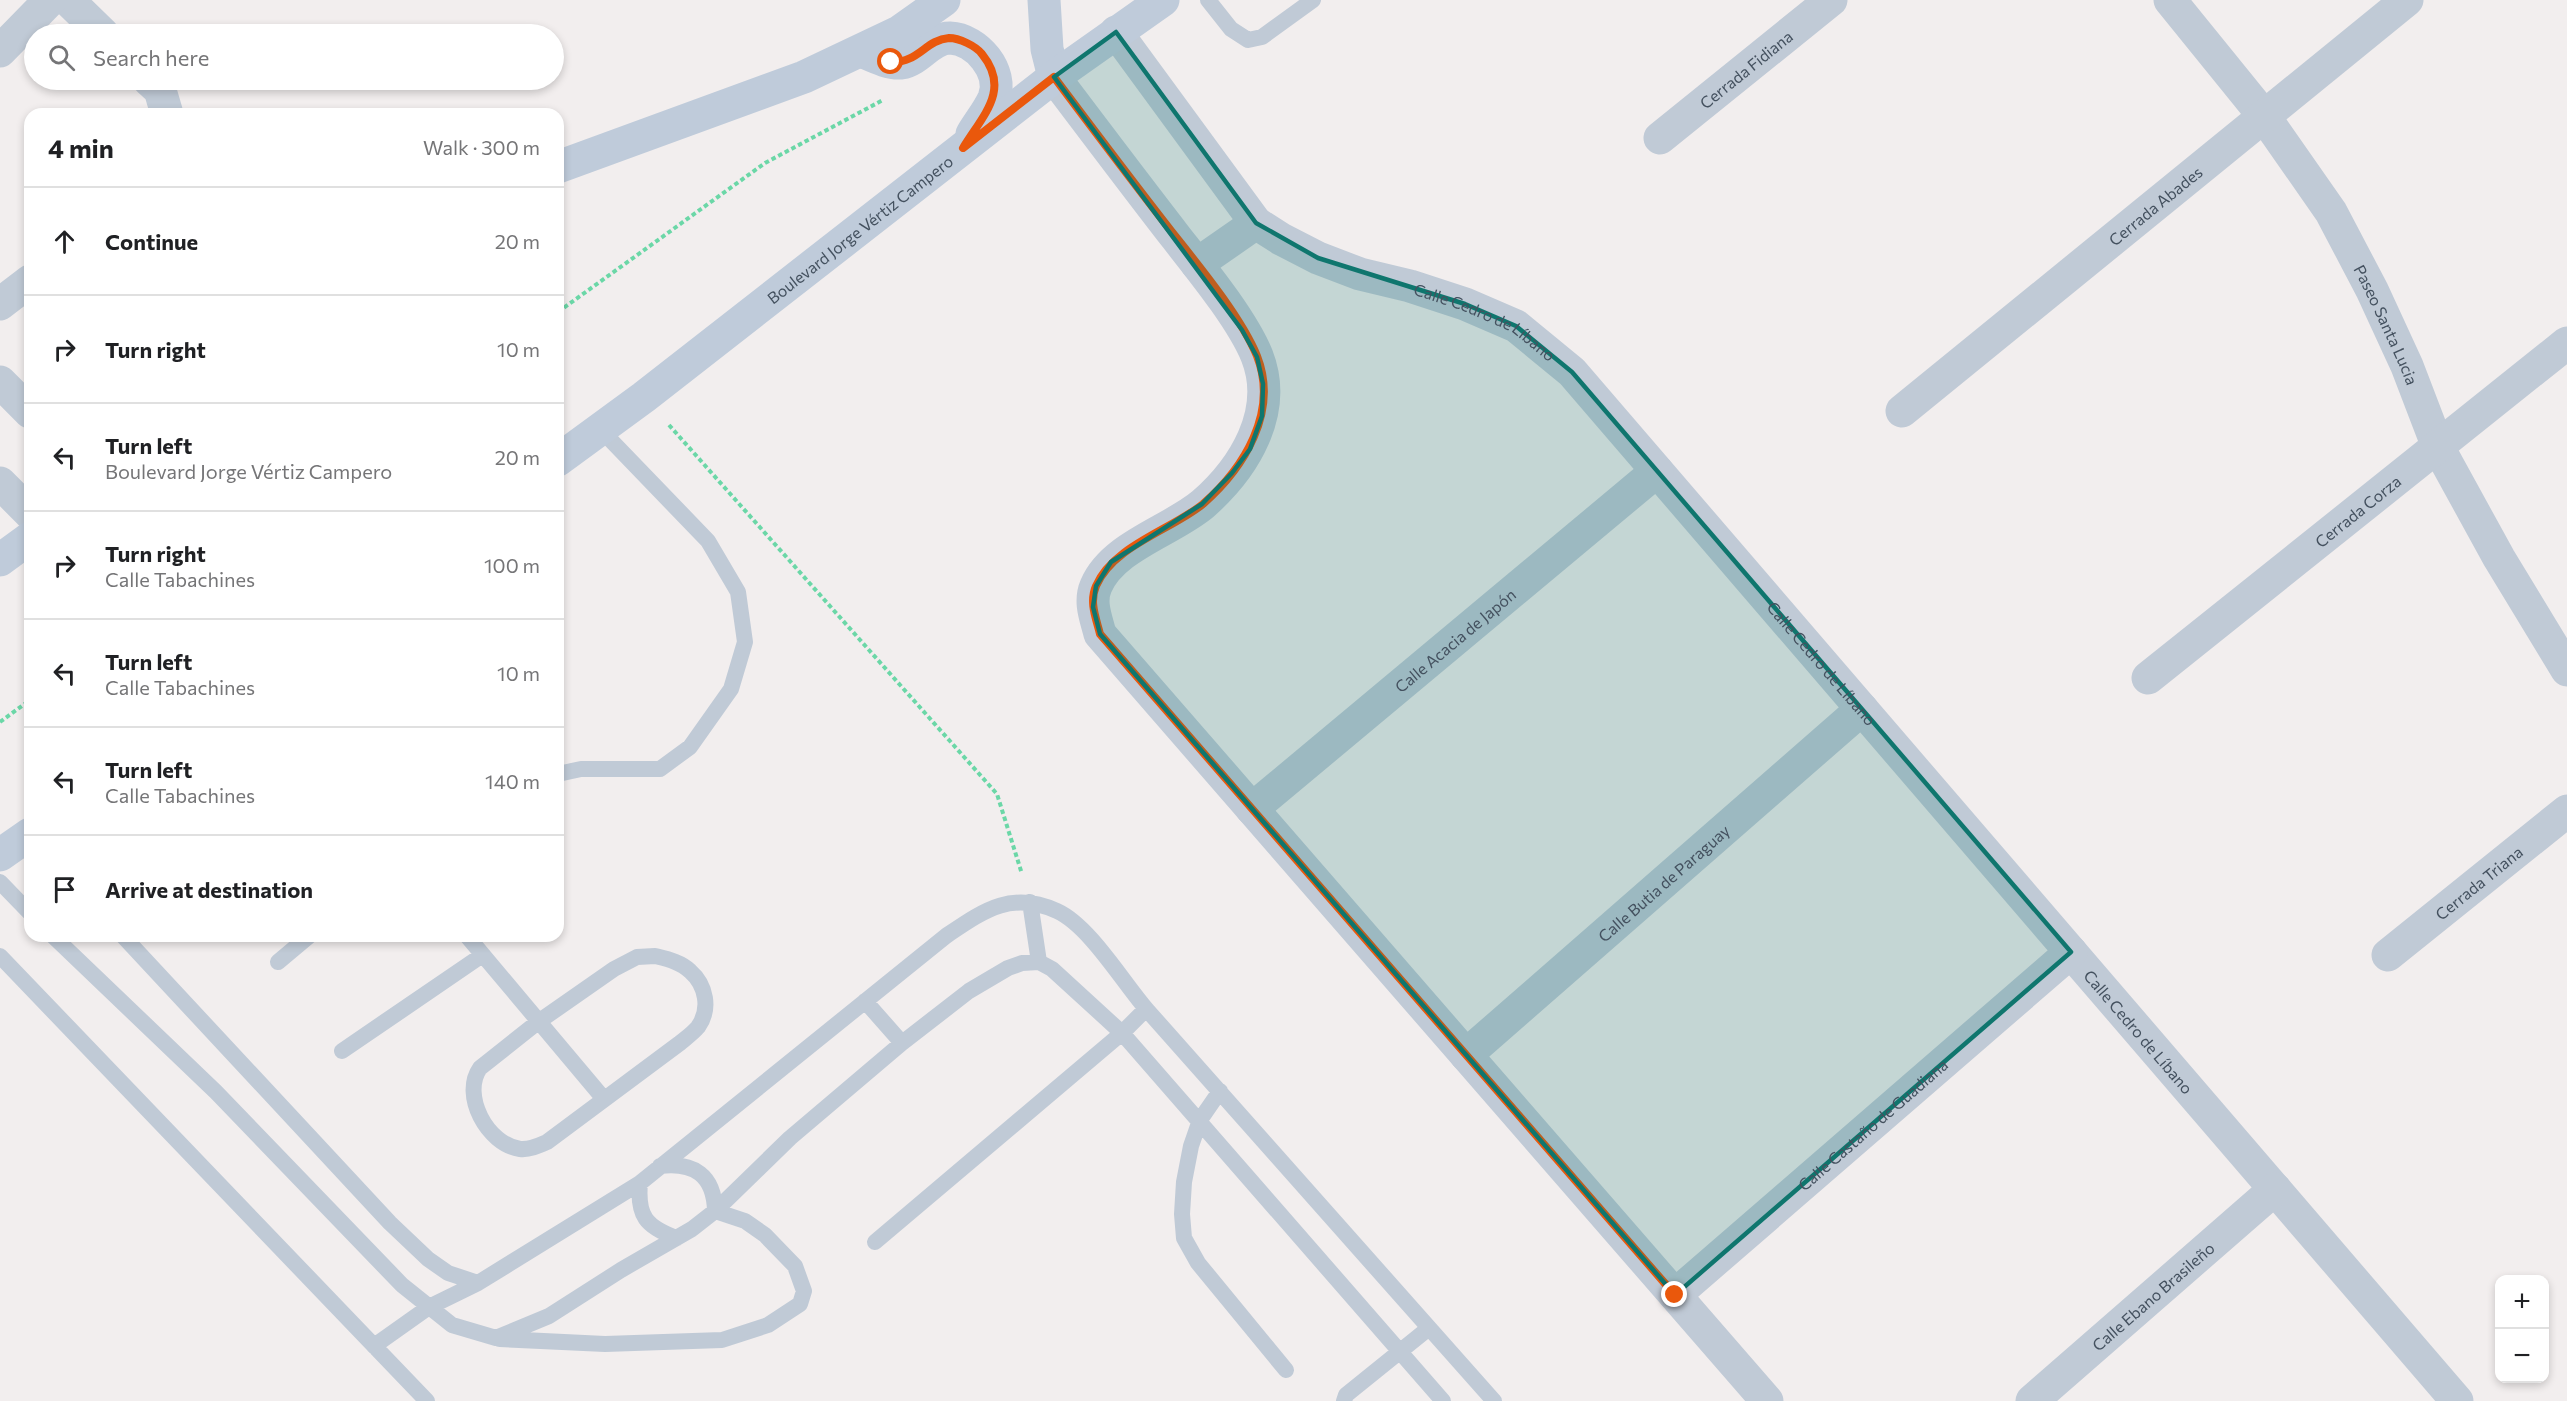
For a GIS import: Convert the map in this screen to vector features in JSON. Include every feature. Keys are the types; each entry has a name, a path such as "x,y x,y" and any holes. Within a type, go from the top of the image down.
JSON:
{"main road":[{"path":"564,165 804,77 899,32 944,0"},
{"path":"1044,0 1047,49 1054,77"},
{"name":"Boulevard Jorge Vértiz Campero","path":"564,456 644,398 1054,77 1163,0"},
{"path":"861,51 891,62 902,63 913,59 935,42 951,38 978,49 994,71 996,85 994,97 963,148"},
{"path":"0,560 24,542"},
{"path":"0,855 24,838"}],"street":[{"path":"26,24 50,0"},
{"path":"68,0 93,24"},
{"name":"Cerrada Fidiana","path":"1660,138 1831,0"},
{"name":"Paseo Santa Lucia","path":"2170,0 2264,116 2331,212 2372,290 2407,366 2438,447 2499,558 2567,670"},
{"name":"Cerrada Abades","path":"1902,411 2407,0"},
{"path":"0,51 24,27"},
{"name":"Calle Cedro de Líbano","path":"1116,32 1256,222 1281,239 1318,258 1360,274 1410,286 1465,304 1516,326 1572,372 2457,1401"},
{"path":"1054,77 1197,264 1242,330 1257,357 1263,384 1262,416 1250,448 1232,473 1202,504 1111,562 1096,586 1093,607 1100,634 1767,1401"},
{"path":"160,90 165,108"},
{"path":"1197,264 1256,222"},
{"path":"0,304 24,286"},
{"name":"Cerrada Corza","path":"2148,678 2567,343"},
{"path":"0,382 24,406"},
{"name":"Calle Acacia de Japón","path":"1252,809 1657,471"},
{"path":"0,483 24,507"},
{"name":"Calle Butia de Paraguay","path":"1466,1055 1862,709"},
{"name":"Cerrada Triana","path":"2388,955 2567,811"},
{"name":"Calle Castaño de Guadiana","path":"1675,1295 2071,952"},
{"name":"Calle Ebano Brasileño","path":"2032,1401 2275,1189"}],"lane":[{"path":"1208,0 1231,29 1248,40 1262,37 1312,0"},
{"path":"564,773 581,769 660,769 690,747 731,689 745,642 738,592 708,541 601,430"},
{"path":"0,882 24,907"},
{"path":"1030,902 1039,962"},
{"path":"374,1346 429,1307 478,1283 640,1183 946,936 980,913 1001,904 1030,902 1059,912 1082,929 1146,1009 1494,1401"},
{"path":"59,942 216,1092 402,1285 452,1325 496,1338 605,1344 722,1340 768,1325 800,1304 804,1291 795,1266 765,1235 745,1221 715,1211"},
{"path":"129,942 398,1230 428,1259 448,1273 478,1283"},
{"path":"278,962 302,942"},
{"path":"471,942 604,1099"},
{"path":"0,956 427,1401"},
{"path":"342,1051 481,956"},
{"path":"655,956 671,960 690,970 704,988 706,1003 698,1026 680,1043 604,1099 547,1142 534,1148 519,1149 505,1142 493,1132 480,1116 474,1100 473,1086 480,1068 538,1022 614,969 637,957 655,956"},
{"path":"496,1338 549,1316 621,1270 677,1238 715,1211 790,1138 902,1043 992,976 1022,963 1039,962 1067,981 1122,1033 1443,1401"},
{"path":"865,1001 902,1043"},
{"path":"875,1242 1122,1033 1146,1009"},
{"path":"1220,1091 1200,1120 1184,1182 1182,1214 1184,1238 1198,1263 1286,1370"},
{"path":"660,1166 682,1165 700,1173 713,1190 715,1211"},
{"path":"640,1183 640,1209 646,1220 662,1233 677,1238"},
{"path":"1344,1401 1346,1395 1429,1328"}],"path":[{"path":"564,308 765,163 887,98"},
{"path":"644,398 997,794 1030,902"},
{"path":"0,722 24,704"}],"highlighted area":[{"path":"1116,32 1256,223 1318,258 1465,304 1516,326 1572,372 2071,952 1675,1295 1100,634 1093,607 1096,586 1111,562 1202,504 1232,473 1250,449 1262,416 1263,384 1257,357 1242,330 1054,77"}],"route":[{"path":"891,62 902,63 913,59 935,42 951,38 978,49 994,71 996,85 994,97 963,148 1054,77 1197,264 1242,330 1257,357 1263,384 1262,416 1250,448 1232,473 1202,504 1111,562 1096,586 1093,607 1100,634 1675,1295"}]}
